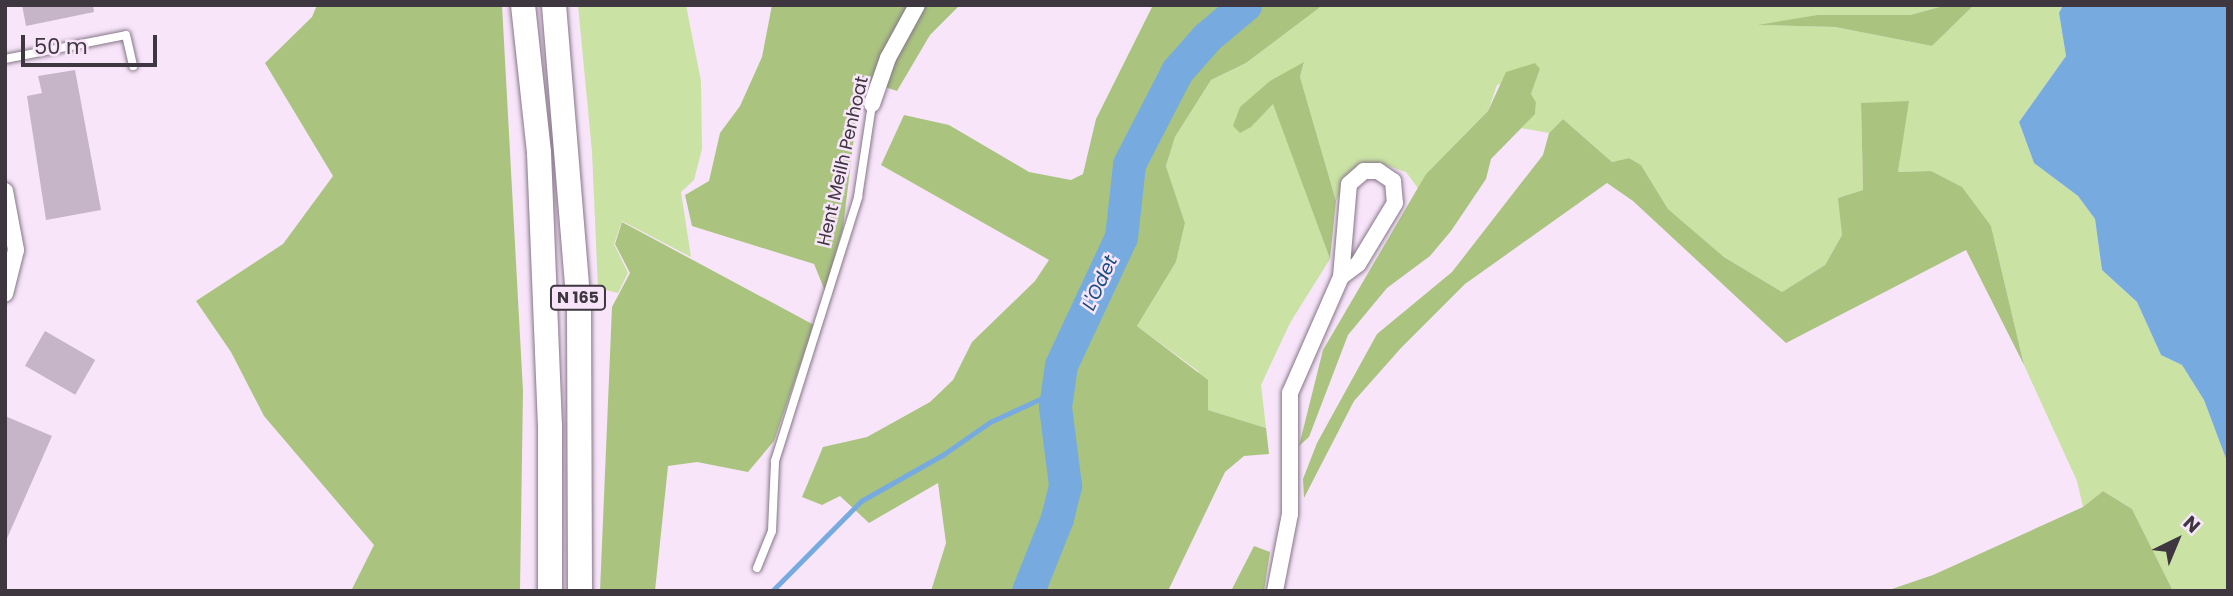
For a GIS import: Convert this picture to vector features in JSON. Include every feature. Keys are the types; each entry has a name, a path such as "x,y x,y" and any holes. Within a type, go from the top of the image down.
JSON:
{"highway":[{"name":"N 165","path":"523,5 540,166 550,426 550,591"},
{"name":"N 165","path":"554,5 579,309 580,591"}],"street":[{"name":"Hent Meilh Penhoat","path":"872,104 888,58 917,5"},
{"path":"1275,591 1290,514 1290,393 1341,277 1349,184 1364,171 1378,172 1393,181 1395,203 1358,264 1341,277"},
{"path":"5,191 16,250 5,294"}],"lane":[{"path":"5,60 126,35 133,66"},
{"name":"Hent Meilh Penhoat","path":"757,568 770,539 775,461 820,331 858,197 872,104"}],"green space":[{"path":"317,5 502,5 523,391 520,591 351,591 374,545 264,416 231,352 196,301 283,244 333,176 265,63 312,17"},
{"path":"578,5 686,5 701,81 702,149 694,180 681,192 691,257 622,221 614,244 628,273 618,293 598,288 592,152"},
{"path":"772,5 960,5 930,35 897,91 861,79 843,228 825,291 814,264 692,226 685,195 709,181 720,133 740,106 762,57"},
{"path":"1153,5 1323,5 1246,63 1211,80 1175,137 1166,166 1185,223 1176,262 1137,326 1208,380 1208,410 1266,428 1269,454 1244,456 1225,472 1168,591 931,591 946,543 938,483 869,523 840,496 822,505 802,497 823,447 867,437 930,402 953,380 972,342 1035,281 1049,260 881,165 904,115 949,125 1029,172 1071,180 1083,174 1096,119"},
{"path":"1323,5 1947,5 1910,15 1817,15 1762,25 1835,27 1932,46 1974,5 2063,5 2059,13 2066,56 2019,122 2034,163 2078,196 2095,219 2102,270 2137,302 2161,355 2182,365 2204,400 2228,464 2228,591 2173,591 2132,509 2103,491 2083,507 2077,481 2024,365 1991,226 1931,171 1898,172 1900,158 1861,103 1863,190 1839,198 1842,235 1825,265 1782,292 1724,257 1668,209 1641,165 1629,158 1612,162 1563,119 1549,133 1521,128 1535,113 1536,102 1531,94 1540,69 1497,85 1488,111 1426,174 1420,191 1406,172 1379,163 1347,179 1336,201 1300,77 1304,63 1273,103 1330,259 1290,323 1261,385 1266,428 1208,410 1198,371 1137,326 1176,262 1185,223 1166,166 1175,137 1211,80 1246,63"},
{"path":"1947,5 1974,5 1932,46 1835,27 1758,25 1817,15 1910,15"},
{"path":"1304,62 1300,77 1336,201 1330,259 1273,104 1251,127 1240,133 1233,126 1240,107 1270,81"},
{"path":"1535,63 1540,69 1531,94 1536,102 1535,114 1491,159 1486,179 1451,231 1430,256 1387,288 1348,335 1309,437 1299,446 1323,350 1426,174 1488,111 1506,72"},
{"path":"1909,101 1898,172 1931,171 1962,187 1991,226 2024,365 1966,250 1786,343 1633,201 1607,183 1465,284 1401,348 1354,401 1304,498 1303,479 1317,443 1377,334 1452,272 1543,155 1549,133 1563,119 1612,162 1629,158 1641,165 1668,209 1724,257 1782,292 1825,265 1842,235 1838,198 1863,190 1861,103"},
{"path":"622,222 814,325 774,441 748,472 697,462 668,466 655,591 600,591 612,307 630,273 615,244"},
{"path":"2103,491 2132,509 2173,591 1886,591 1933,575 2083,507"},
{"path":"1254,546 1270,552 1264,591 1231,591"}],"water":[{"path":"2063,5 2228,5 2228,464 2204,400 2182,365 2161,355 2137,302 2102,270 2095,219 2078,196 2034,163 2019,122 2066,56 2059,13"}],"building":[{"path":"22,5 93,5 94,12 26,26"},
{"path":"75,70 101,210 46,220 27,96 42,93 38,76"},
{"path":"45,331 95,360 75,395 25,366"},
{"path":"5,416 52,436 5,543"}],"waterway":[{"name":"L'Odet","path":"1028,591 1057,518 1065,485 1055,407 1061,365 1121,237 1129,164 1177,71 1207,37 1245,5"},
{"path":"772,591 861,501 944,454 990,422 1057,391"}]}
